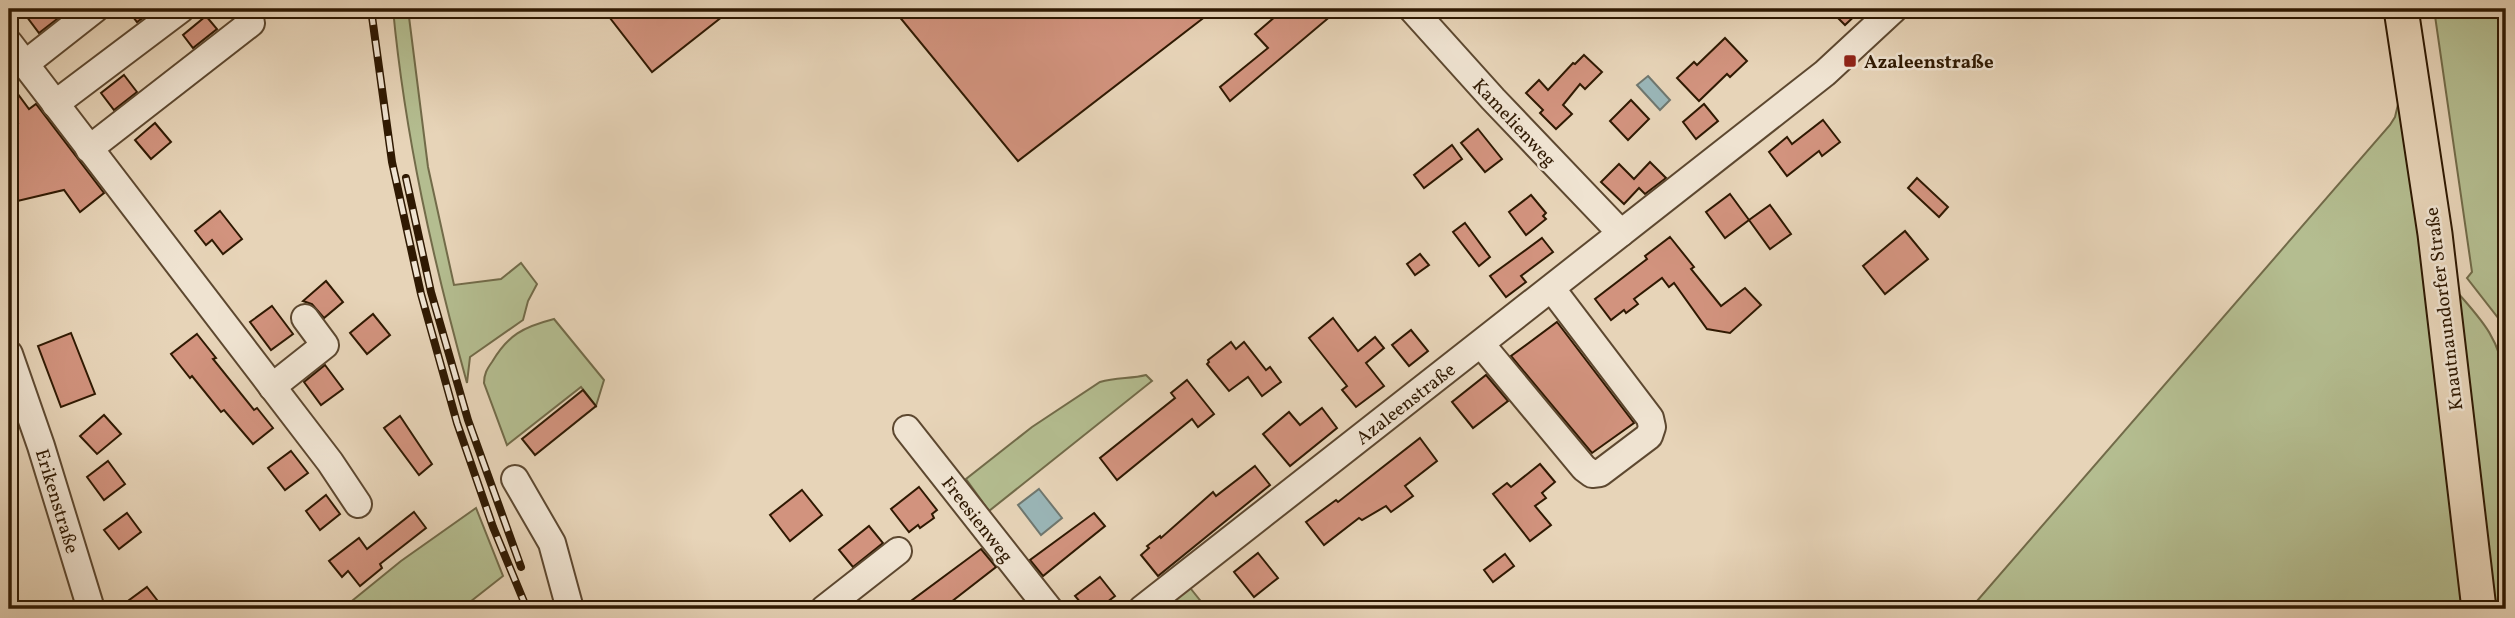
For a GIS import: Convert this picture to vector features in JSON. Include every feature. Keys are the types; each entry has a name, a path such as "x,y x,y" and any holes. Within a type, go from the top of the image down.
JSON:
{"main road":[{"name":"Knautnaundorfer Straße","path":"2401,9 2435,234 2479,609"}],"street":[{"path":"25,64 95,9"},
{"path":"55,104 181,9"},
{"name":"Kamelienweg","path":"1412,9 1495,102 1622,233"},
{"name":"Azaleenstraße","path":"1142,609 1825,73 1894,9"},
{"path":"89,149 251,23"},
{"path":"9,43 330,462 358,504"},
{"path":"1481,344 1591,474 1600,473 1649,436 1652,427 1650,418 1552,289"},
{"path":"272,387 326,345 305,317"},
{"name":"Erikenstraße","path":"9,354 15,394 91,609"},
{"name":"Freesienweg","path":"907,429 1049,609"},
{"path":"515,479 552,543 570,609"},
{"path":"824,609 898,551"}],"green space":[{"path":"393,9 408,9 428,167 454,285 501,279 521,263 537,284 528,301 523,320 470,357 467,383 422,198 405,104"},
{"path":"2434,9 2506,9 2506,74 2499,81 2506,233 2506,328 2467,278 2472,272"},
{"path":"2400,96 2471,609 1970,609 2390,125 2395,117"},
{"path":"2449,283 2487,328 2499,352 2506,383 2506,609 2488,609"},
{"path":"554,319 604,380 596,406 581,387 507,445 484,383 486,372 504,345 517,333"},
{"path":"1146,375 1152,381 989,511 966,479 1032,427 1100,382"},
{"path":"476,508 503,576 461,609 342,609 401,561"},
{"path":"1187,584 1207,609 1156,609"}],"water":[{"path":"1648,76 1670,100 1660,110 1637,85"},
{"path":"1039,489 1062,518 1041,535 1018,505"}],"building":[{"path":"21,9 70,9 39,33"},
{"path":"127,9 155,9 137,22"},
{"path":"603,9 732,9 652,72"},
{"path":"893,9 1215,9 1018,161"},
{"path":"1284,9 1339,9 1230,101 1220,87 1268,48 1255,34"},
{"path":"1829,9 1862,9 1845,25"},
{"path":"206,16 217,29 193,48 183,35"},
{"path":"1725,38 1747,61 1730,77 1727,74 1699,101 1677,78 1694,62 1697,65"},
{"path":"1584,55 1602,72 1585,89 1580,84 1563,105 1572,114 1556,129 1540,113 1543,110 1526,93 1539,80 1548,90"},
{"path":"124,75 137,92 114,110 101,93"},
{"path":"9,82 29,109 36,104 104,193 80,212 64,190 9,203 9,130 18,123 9,110"},
{"path":"1631,100 1649,119 1628,140 1610,121"},
{"path":"1704,104 1718,121 1696,139 1683,122"},
{"path":"1823,120 1840,142 1822,156 1819,151 1787,176 1769,152 1787,137 1792,144"},
{"path":"155,123 171,142 151,159 135,140"},
{"path":"1478,129 1502,159 1485,172 1461,143"},
{"path":"1452,145 1462,159 1424,188 1414,175"},
{"path":"1650,162 1666,178 1645,194 1639,188 1624,204 1601,182 1619,164 1634,179"},
{"path":"1917,178 1948,207 1939,217 1908,188"},
{"path":"1730,194 1749,220 1725,238 1706,212"},
{"path":"1531,195 1546,213 1543,216 1546,219 1526,235 1509,212"},
{"path":"1770,205 1791,234 1770,249 1749,220"},
{"path":"220,211 242,239 223,254 212,240 206,245 195,231"},
{"path":"1465,223 1490,257 1479,266 1453,232"},
{"path":"1905,231 1928,259 1885,294 1863,266"},
{"path":"1670,237 1694,267 1691,269 1721,306 1745,288 1761,305 1730,333 1707,329 1674,283 1669,287 1662,278 1634,299 1638,304 1611,320 1595,299 1647,259 1645,256"},
{"path":"1542,238 1553,252 1521,276 1526,282 1506,297 1490,276"},
{"path":"1420,254 1429,265 1415,275 1407,264"},
{"path":"326,281 343,302 324,318 312,304 303,301"},
{"path":"272,306 293,334 271,350 250,322"},
{"path":"373,314 390,335 367,354 350,333"},
{"path":"1333,318 1358,351 1375,337 1384,348 1366,363 1384,386 1356,407 1342,390 1347,386 1309,338"},
{"path":"1557,322 1634,423 1592,453 1511,356"},
{"path":"1411,330 1428,351 1409,366 1392,345"},
{"path":"71,333 95,394 61,407 38,346"},
{"path":"197,334 216,358 213,359 254,410 257,408 273,428 253,444 224,410 221,412 192,376 190,378 171,354"},
{"path":"1231,342 1236,349 1244,342 1266,370 1270,367 1281,382 1262,396 1248,377 1229,391 1207,364 1208,360"},
{"path":"325,365 343,389 321,405 304,382"},
{"path":"1486,375 1508,401 1473,428 1452,402"},
{"path":"1187,380 1214,414 1198,427 1192,419 1117,480 1100,458 1175,398 1171,393"},
{"path":"583,390 596,406 535,455 522,439"},
{"path":"1322,408 1337,428 1290,466 1263,434 1289,412 1300,425"},
{"path":"104,415 121,434 97,454 80,436"},
{"path":"400,416 432,464 419,475 384,428"},
{"path":"1420,438 1437,461 1405,486 1413,496 1391,512 1386,506 1362,520 1359,518 1324,545 1306,522 1336,500 1338,502"},
{"path":"291,451 308,473 285,490 268,468"},
{"path":"108,461 125,484 104,500 87,477"},
{"path":"1540,464 1555,482 1542,493 1546,498 1535,506 1551,525 1530,541 1493,494 1507,483 1511,487"},
{"path":"1255,466 1270,485 1158,576 1141,555 1149,548 1147,546 1160,536 1161,538 1213,492 1216,496"},
{"path":"919,487 937,510 932,514 934,518 909,532 891,509"},
{"path":"802,490 822,515 790,541 770,515"},
{"path":"326,495 340,514 320,530 306,511"},
{"path":"414,512 426,528 380,564 382,568 360,586 348,571 342,577 329,561 359,538 367,549"},
{"path":"127,513 141,532 119,549 104,530"},
{"path":"1094,513 1105,526 1043,576 1030,560"},
{"path":"869,526 883,543 853,567 839,550"},
{"path":"981,549 996,567 942,609 918,609 911,601"},
{"path":"1258,553 1278,578 1254,597 1234,572"},
{"path":"1505,554 1514,566 1493,582 1484,570"},
{"path":"1100,577 1115,596 1098,609 1086,609 1075,596"},
{"path":"147,587 164,609 117,609"}],"railway":[{"path":"371,9 392,162 421,294 457,423 493,527 527,609"},
{"path":"406,178 431,292 468,420 521,567"}],"place":[{"name":"Azaleenstraße","path":"1850,61"}]}
